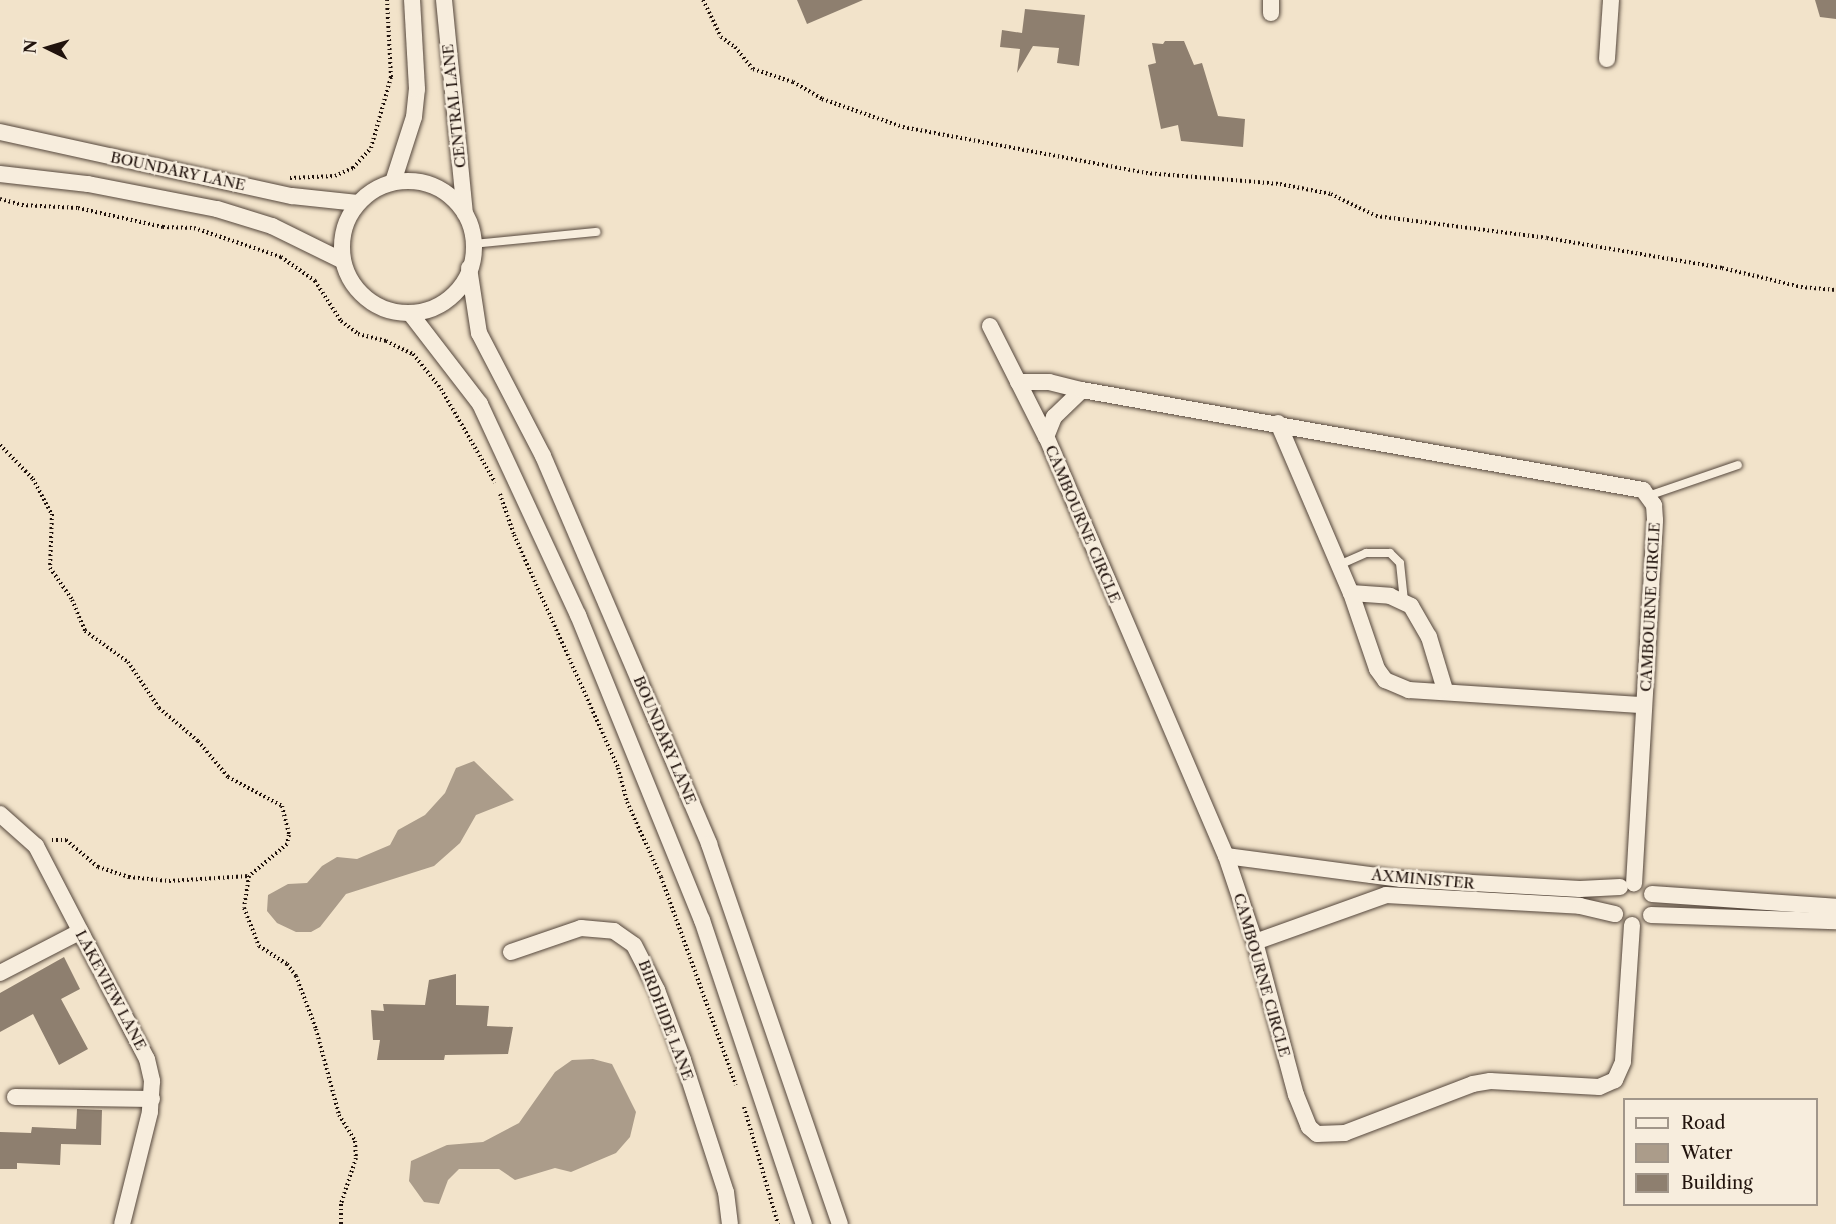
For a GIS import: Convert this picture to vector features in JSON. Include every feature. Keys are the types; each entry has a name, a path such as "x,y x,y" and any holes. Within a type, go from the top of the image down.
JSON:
{"street":[{"path":"393,182 414,117 417,89 412,0"},
{"name":"CENTRAL LANE","path":"444,0 465,213"},
{"path":"1608,59 1611,0"},
{"name":"BOUNDARY LANE","path":"0,132 283,194 358,203"},
{"name":"BOUNDARY LANE","path":"0,174 88,184 217,209 263,222 343,261"},
{"path":"414,181 434,186 451,196 465,213 473,244 469,268 451,297 432,309 410,313 387,310 367,299 352,282 343,261 342,240 347,220 358,203 374,189 393,182 414,181"},
{"name":"BOUNDARY LANE","path":"469,268 479,333 543,456 709,844 840,1224"},
{"name":"BOUNDARY LANE","path":"410,313 480,404 578,615 702,920 804,1224"},
{"path":"990,326 1046,437"},
{"path":"1018,382 1049,382 1082,390 1278,423 1630,487 1648,496"},
{"name":"CAMBOURNE CIRCLE","path":"1082,390 1054,417 1046,437 1226,856 1255,942 1302,1112 1317,1134 1330,1136 1473,1084 1490,1081 1599,1087 1615,1080 1623,1062 1632,925"},
{"path":"1278,423 1352,593 1377,669 1385,680 1409,690 1445,690 1644,705"},
{"name":"CAMBOURNE CIRCLE","path":"1627,885 1644,705 1655,520 1648,496"},
{"path":"1352,593 1404,601 1412,606 1429,637 1445,690"},
{"name":"LAKEVIEW LANE","path":"0,814 36,846 147,1059 152,1099 122,1224"},
{"name":"AXMINISTER","path":"1226,856 1401,879 1580,889 1627,885"},
{"path":"1836,907 1652,894 1627,885 1613,900 1615,914 1632,925 1651,915 1836,921"},
{"path":"1651,915 1652,894"},
{"name":"AXMINISTER","path":"1255,942 1386,895 1580,906 1615,914"},
{"name":"BIRDHIDE LANE","path":"511,952 581,927 614,931 634,945 657,990 683,1060 726,1192 730,1224"},
{"path":"0,973 80,932"},
{"path":"15,1097 152,1099"}],"lane":[{"path":"473,244 596,232"},
{"path":"1648,496 1738,465"},
{"path":"1339,565 1366,553 1390,553 1400,563 1404,601"}],"path":[{"path":"283,194 286,181 296,175 335,176 353,168 371,148 391,77 387,0"},
{"path":"703,0 721,37 735,47 753,69 793,82 822,99 903,127 1146,173 1280,184 1331,194 1376,216 1547,238 1722,268 1801,287 1836,290"},
{"path":"0,199 22,205 78,208 163,227 194,228 263,250 281,257 315,281 341,321 358,334 386,341 413,354 441,389 499,490 514,535 618,768 627,802 661,878 738,1090"},
{"path":"0,445 33,479 52,514 50,568 72,600 85,631 128,662 159,708 198,741 228,777 282,807 290,835 287,844 249,876 147,880 98,867 66,840 52,840 36,846"},
{"path":"249,876 244,908 256,940 296,976 316,1029 339,1114 355,1141 356,1158 341,1204 341,1224"},
{"path":"741,1099 778,1224"}],"water":[{"path":"474,761 514,800 476,815 460,843 434,866 346,894 320,927 311,932 296,932 277,923 267,911 268,895 288,884 307,883 322,866 337,857 357,859 390,845 398,830 425,815 445,793 456,768"},
{"path":"593,1059 612,1064 636,1112 630,1137 616,1153 571,1172 555,1168 515,1180 499,1169 459,1169 448,1180 439,1204 424,1202 409,1181 411,1161 447,1145 483,1142 519,1123 555,1072 572,1060"}],"building":[{"path":"797,0 863,0 807,24"},
{"path":"1815,0 1836,0 1836,19 1820,17"},
{"path":"1025,9 1085,15 1079,66 1057,63 1059,48 1033,46 1017,73 1020,49 1000,47 1002,30 1022,33"},
{"path":"1165,41 1184,41 1194,65 1202,63 1218,116 1245,119 1243,147 1181,141 1178,125 1161,129 1148,65 1156,63 1152,43 1163,44"},
{"path":"64,957 80,989 61,999 88,1049 59,1065 33,1014 0,1032 0,993"},
{"path":"456,974 456,1005 489,1006 487,1026 513,1027 508,1054 445,1055 444,1060 377,1060 380,1040 373,1040 371,1010 384,1011 383,1004 425,1005 429,980"},
{"path":"77,1109 102,1110 101,1145 61,1144 60,1165 17,1163 17,1169 0,1169 0,1132 31,1133 32,1127 76,1129"}]}
